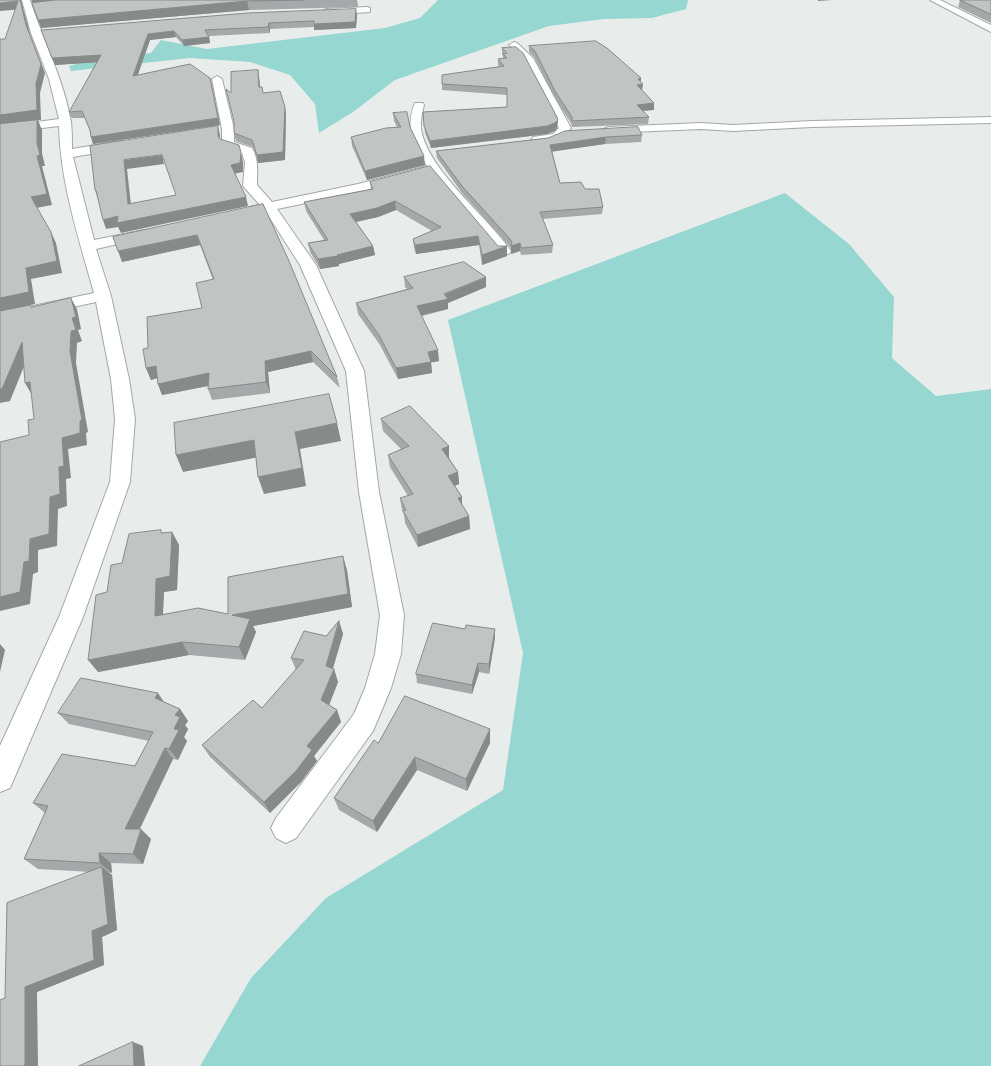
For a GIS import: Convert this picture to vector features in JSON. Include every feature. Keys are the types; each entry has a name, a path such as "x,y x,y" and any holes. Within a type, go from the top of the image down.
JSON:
{"street":[{"path":"938,2 958,3"},
{"path":"938,2 991,30"},
{"path":"0,778 71,617 120,482 125,419 120,379 103,296 88,246 66,154 65,122 54,79 31,5"},
{"path":"320,12 367,10"},
{"path":"514,45 528,58 548,98 566,128 563,133 557,137 524,142"},
{"path":"217,79 228,129 228,144 248,151 251,162 250,186 269,207 308,265 355,371 369,492 392,615 388,654 378,688 364,722 286,828"},
{"path":"419,105 416,114 415,126 418,138 434,168 504,251"},
{"path":"594,131 701,126 733,128 819,124 991,120"},
{"path":"0,130 65,122"},
{"path":"213,131 228,129"},
{"path":"563,133 578,132"},
{"path":"66,154 136,143"},
{"path":"426,154 441,152"},
{"path":"246,212 359,188 434,168"},
{"path":"88,246 156,232"},
{"path":"0,318 103,296"}],"shaded area":[{"path":"438,0 688,0 686,9 652,18 604,19 549,26 395,80 353,112 319,133 315,104 290,75 250,62 190,58 71,71 69,66 95,59 151,53 161,40 207,49 385,28 420,18"},
{"path":"785,193 849,244 894,297 892,358 936,396 991,389 991,1066 200,1066 251,978 326,898 503,790 523,653 448,320"}],"building":[{"path":"0,0 20,0 26,25 41,64 36,84 37,110 0,115 0,39 5,39 18,1 0,3"},
{"path":"55,0 304,0 247,1 38,20 32,3"},
{"path":"960,0 991,0 991,14"},
{"path":"356,9 355,22 314,24 314,21 269,23 268,27 205,30 209,37 182,40 174,31 148,34 133,76 190,64 210,78 218,118 91,137 90,130 82,111 69,112 101,55 52,58 41,30 248,13"},
{"path":"596,41 607,48 641,78 638,79 643,84 637,85 654,103 637,105 649,117 572,121 572,117 555,91 535,51 529,46"},
{"path":"516,47 523,53 558,120 547,126 430,141 424,126 423,112 507,107 507,88 442,84 442,75 504,66 498,59 507,58 503,54 507,53 502,48"},
{"path":"258,70 259,87 262,87 263,93 280,91 285,107 283,152 257,155 252,140 234,133 234,121 226,89 231,93 231,72"},
{"path":"407,112 410,127 424,156 365,171 351,137 386,128 401,127 393,113"},
{"path":"37,120 37,143 40,155 37,156 47,194 31,197 51,232 57,261 26,268 29,292 0,298 0,124"},
{"path":"218,126 218,135 220,139 239,145 241,153 240,163 231,165 246,197 117,223 118,216 103,220 95,190 90,146","holes":["162,155 176,195 128,204 124,160"]},
{"path":"638,127 642,135 606,137 550,145 560,183 581,182 585,189 599,189 603,207 540,212 553,245 521,248 520,243 511,246 512,242 510,239 462,186 436,151 548,138 565,131"},
{"path":"430,166 498,246 507,246 482,255 478,236 415,245 413,239 441,227 395,201 377,208 350,214 373,246 337,255 338,256 318,259 308,243 328,240 304,202 373,189 370,182"},
{"path":"263,204 289,261 337,377 311,351 265,361 266,382 208,389 209,373 158,384 156,366 146,368 143,349 148,348 147,317 202,308 196,283 214,279 197,235 118,251 113,237"},
{"path":"464,262 486,277 444,294 448,299 417,306 438,350 428,352 431,362 396,368 379,335 356,303 413,288 404,277"},
{"path":"71,298 76,317 72,318 76,330 71,331 70,351 82,420 80,421 80,433 62,438 64,466 59,467 60,494 50,497 49,534 30,539 29,561 24,562 20,592 0,597 0,442 29,435 28,420 34,419 30,382 25,383 22,342 2,389 0,389 0,311 30,305 31,307"},
{"path":"329,394 337,423 295,432 302,468 258,477 254,440 176,455 174,423"},
{"path":"410,406 449,446 442,449 458,472 448,476 462,497 458,498 469,516 417,535 403,511 406,510 400,498 413,494 388,455 409,446 381,419"},
{"path":"161,530 161,533 172,532 170,576 156,579 155,616 198,608 228,614 228,577 343,556 348,594 232,615 250,619 239,647 182,642 88,660 96,595 107,592 111,565 122,563 129,534"},
{"path":"339,621 326,666 334,669 321,700 337,710 307,746 312,750 296,771 264,802 202,745 253,700 262,708 304,660 291,658 304,631 326,636"},
{"path":"433,623 465,629 466,625 495,629 489,664 478,663 472,685 416,674"},
{"path":"81,678 158,693 155,698 180,709 175,715 180,717 174,729 179,730 169,749 165,748 125,829 141,829 133,854 99,853 100,863 24,859 48,806 33,803 62,754 135,766 153,732 58,713"},
{"path":"405,696 490,729 466,779 415,757 373,821 334,798 374,740 378,743"},
{"path":"102,867 108,924 92,931 94,960 25,987 25,1065 0,1066 0,1000 5,998 7,903"},
{"path":"133,1042 134,1066 79,1066"}]}
